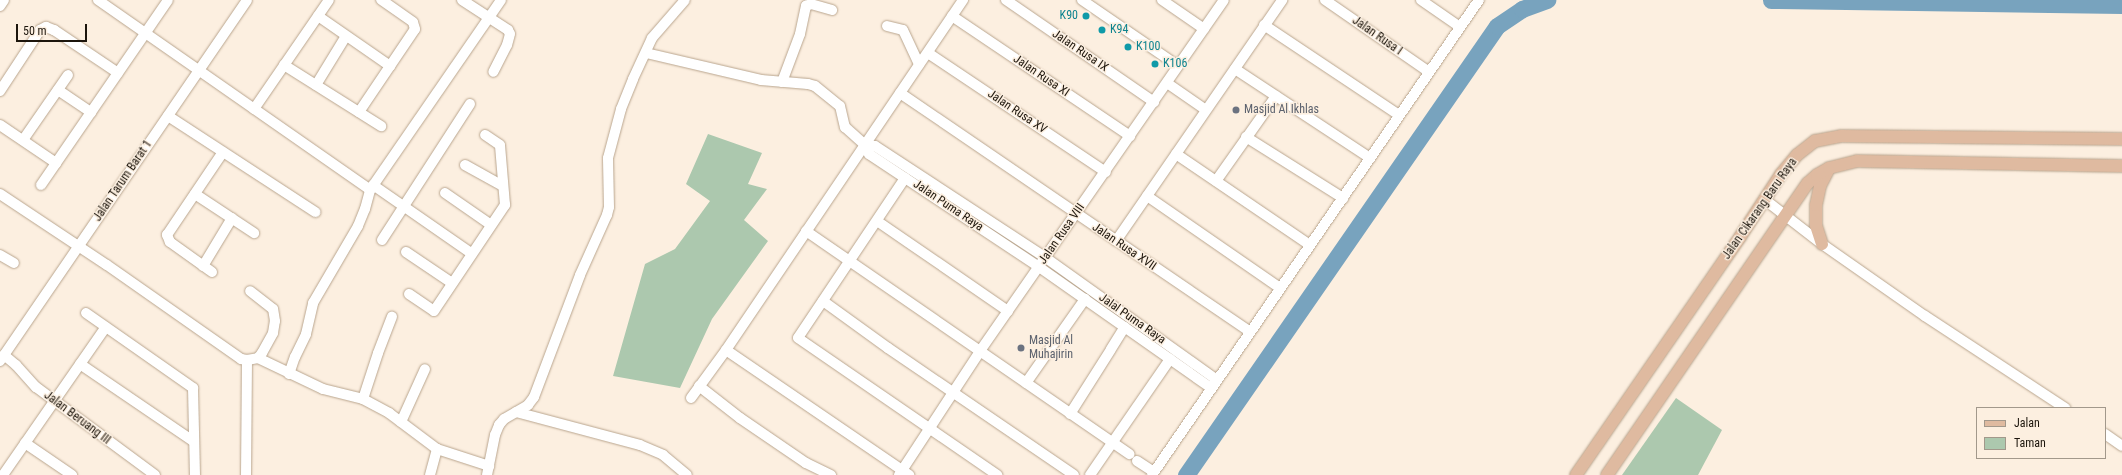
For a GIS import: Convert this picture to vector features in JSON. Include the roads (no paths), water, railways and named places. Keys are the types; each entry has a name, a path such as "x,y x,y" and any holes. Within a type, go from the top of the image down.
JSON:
{"main road":[{"name":"Jalan Cikarang Baru Raya","path":"1576,475 1781,174 1797,155 1815,141 1841,136 2122,139"},
{"name":"Jalan Cikarang Baru Raya","path":"1607,475 1808,183 1817,175 1829,168 1857,161 2122,166"},
{"path":"1822,244 1816,225 1816,205 1820,186 1829,168"}],"street":[{"path":"98,0 254,109 372,188 404,206 471,253"},
{"path":"41,185 168,0"},
{"name":"Jalan Tarum Barat 1","path":"2,358 247,0"},
{"path":"254,109 329,0"},
{"path":"359,112 415,29 413,22 381,0"},
{"path":"462,0 487,18 508,30 510,34 507,44 493,72"},
{"path":"282,370 295,357 306,334 313,302 358,226 372,188 487,18 501,0"},
{"path":"0,194 79,246 241,359 246,360 258,358 323,389 363,399 401,422 437,449 488,471 495,435 499,425 504,419 528,405 534,397 580,275 607,215 609,207 608,158 621,109 655,34 685,0"},
{"path":"691,398 726,350 963,0"},
{"name":"Jalan Rusa IX","path":"1006,0 1154,102"},
{"path":"1082,0 1178,66"},
{"path":"1162,0 1204,29"},
{"name":"Jalan Rusa VIII","path":"904,474 929,429 980,351 1077,214 1224,0"},
{"path":"1116,241 1282,0"},
{"name":"Jalan Rusa I","path":"1325,0 1429,72"},
{"path":"1421,0 1460,27"},
{"path":"806,231 1133,457 1153,473 1479,0"},
{"path":"782,82 800,34 806,6 811,4 832,10"},
{"path":"318,16 390,66"},
{"name":"Jalan Rusa XI","path":"952,16 1130,136"},
{"path":"1264,25 1400,115"},
{"path":"887,26 903,30 919,65"},
{"path":"0,90 40,30 46,27 54,30 118,73"},
{"path":"316,85 346,36"},
{"name":"Jalan Rusa XV","path":"928,52 1106,172"},
{"path":"646,53 761,80 808,84 815,86 840,106 844,127 865,145"},
{"path":"284,65 381,126"},
{"path":"1234,69 1370,158"},
{"path":"23,140 68,75"},
{"path":"1167,83 1206,110"},
{"path":"58,90 91,112"},
{"name":"Jalan Rusa XVII","path":"900,93 1250,332"},
{"path":"1216,181 1276,96"},
{"path":"382,240 470,104"},
{"path":"168,116 315,212"},
{"path":"0,125 56,163"},
{"path":"409,294 434,311 471,253 505,205 500,145 485,135"},
{"path":"1246,137 1342,198"},
{"name":"Jalan Puma Raya","path":"1046,258 875,146 865,145 869,154 1039,267 1170,359 1214,384"},
{"path":"212,272 170,242 167,237 169,231 223,152"},
{"path":"1176,154 1310,245"},
{"path":"465,165 503,186"},
{"path":"905,178 799,335 798,339 997,475"},
{"path":"445,193 491,224"},
{"path":"195,194 254,233"},
{"path":"1147,196 1280,288"},
{"path":"1764,199 1822,244 1925,316 2063,407"},
{"path":"203,266 232,218"},
{"path":"877,221 1008,311"},
{"path":"406,252 452,283"},
{"path":"0,255 14,263"},
{"name":"Jalal Puma Raya","path":"1046,258 1214,384"},
{"path":"250,291 273,309 275,314 273,333 258,358"},
{"path":"1026,383 1085,299"},
{"path":"823,301 888,348 1074,475"},
{"path":"86,313 193,388 194,475"},
{"path":"363,399 392,317"},
{"path":"3,475 106,327"},
{"path":"1070,414 1125,327"},
{"path":"726,350 904,474"},
{"name":"Jalan Beruang III","path":"2,358 16,365 36,387 155,475"},
{"path":"1090,475 1111,442 1170,359"},
{"path":"246,360 246,475"},
{"path":"80,364 193,441"},
{"path":"401,422 425,369"},
{"path":"699,386 740,418 806,462 831,475"},
{"path":"516,412 640,445 663,455 687,475"},
{"path":"2106,435 2122,446"},
{"path":"25,443 72,475"},
{"path":"430,475 437,449"}],"waterway":[{"path":"1186,475 1497,26 1522,9 1547,0"},
{"path":"1771,0 2122,5"}],"place":[{"name":"K90","path":"1086,16"},
{"name":"K94","path":"1102,30"},
{"name":"K100","path":"1128,47"},
{"name":"K106","path":"1155,64"},
{"name":"Masjid Al Ikhlas","path":"1236,110"},
{"name":"Masjid Al Muhajirin","path":"1021,348"}]}
